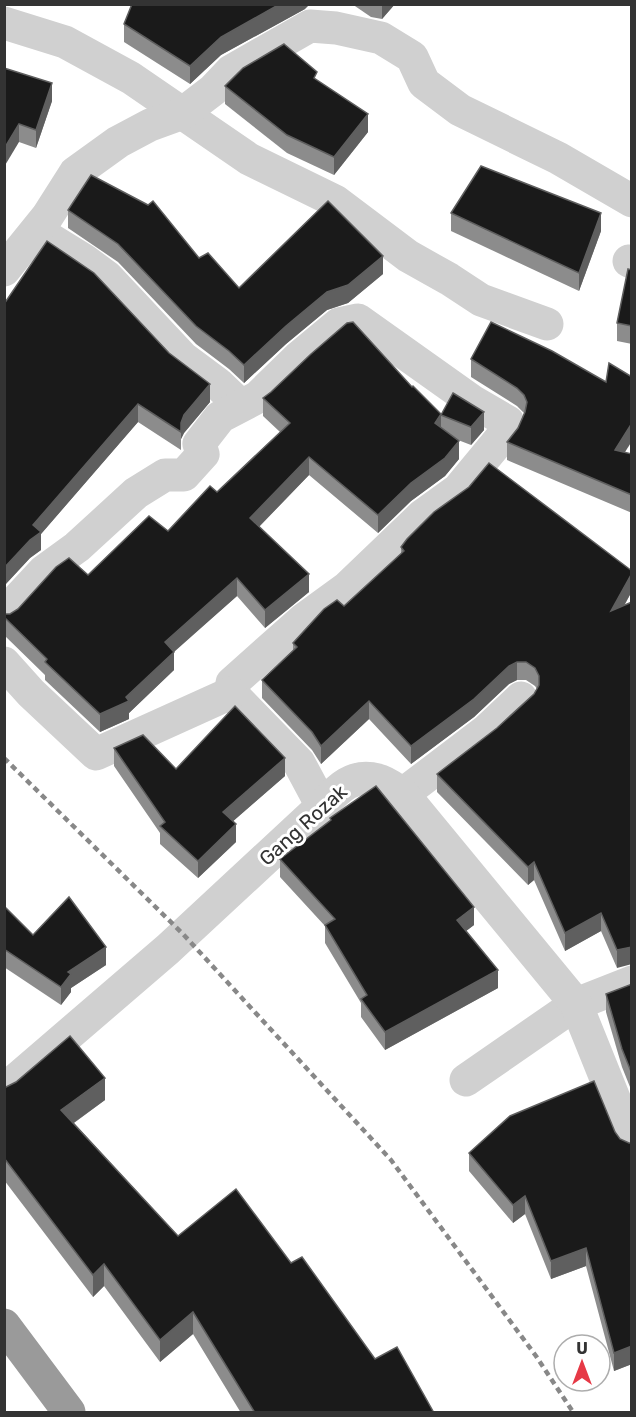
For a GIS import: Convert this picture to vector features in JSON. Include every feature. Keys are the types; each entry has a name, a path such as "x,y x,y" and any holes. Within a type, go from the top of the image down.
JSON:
{"highway":[{"path":"4,1325 69,1413"}],"street":[{"path":"4,23 64,42 131,78 249,159 335,201 408,256 481,300 547,324"},
{"path":"4,270 38,229 75,173 118,142 150,125 183,113 213,90 231,71 310,26 336,28 381,38 412,57 424,83 460,110 558,158 632,201"},
{"path":"38,229 107,278 183,358 218,384 240,405"},
{"path":"4,614 44,572 77,547 136,493 165,476 184,475 203,454 199,444 220,417 258,397 298,358 339,324 358,320 472,401 507,422 501,438 458,490 422,516 348,587 304,619 232,683 231,693 298,763 322,806"},
{"path":"4,663 31,693 96,754 231,693"},
{"path":"403,794 486,731 521,698"},
{"name":"Gang Rozak","path":"4,1090 168,949 322,806 340,786 353,781 380,780 403,794 576,1004 632,1143"},
{"path":"466,1080 576,1004 632,982"}],"building":[{"path":"132,4 280,4 221,37 190,66 124,24"},
{"path":"284,44 317,72 314,78 368,114 334,157 287,135 225,86 243,68"},
{"path":"4,68 52,83 36,130 19,124 4,149"},
{"path":"481,166 601,213 579,273 451,213"},
{"path":"91,175 148,205 153,201 199,258 208,253 239,288 328,201 383,256 348,285 327,292 244,365 196,326 118,244 68,210"},
{"path":"47,241 94,273 169,353 210,384 184,415 181,432 138,404 33,525 41,532 30,540 4,568 4,304"},
{"path":"628,269 632,270 632,326 617,323"},
{"path":"353,322 412,387 441,414 435,423 459,441 445,458 411,483 378,515 309,457 250,518 309,574 265,610 237,578 165,642 174,652 126,697 129,701 100,714 45,662 47,659 4,617 4,614 10,614 18,609 56,567 69,558 88,575 149,516 168,531 210,486 217,492 290,423 263,398 347,323"},
{"path":"491,322 552,351 606,382 609,363 632,377 632,423 615,450 632,454 632,495 507,442 518,428 527,402 517,388 471,359"},
{"path":"453,393 484,412 471,427 441,415"},
{"path":"489,463 632,571 611,611 632,602 632,947 617,950 601,913 565,933 534,862 528,867 437,774 497,728 534,694 539,685 539,676 535,668 526,662 517,662 509,666 474,699 411,746 369,701 321,746 312,732 262,680 297,647 293,643 324,609 337,600 344,606 404,551 401,547 407,539 434,512 469,487"},
{"path":"235,706 285,758 223,812 236,824 198,861 160,826 165,822 114,748 143,735 176,769"},
{"path":"376,786 474,907 457,920 498,970 385,1032 361,999 367,995 325,925 335,919 280,859 331,820 330,818"},
{"path":"69,897 106,947 68,972 71,974 61,987 4,949 4,906 33,935"},
{"path":"632,984 632,1074 606,994"},
{"path":"70,1036 105,1078 61,1110 178,1236 236,1189 291,1263 302,1257 375,1359 397,1347 434,1413 255,1413 193,1312 160,1340 104,1264 93,1275 4,1158 4,1088 16,1082"},
{"path":"594,1081 615,1132 620,1139 632,1143 632,1346 614,1353 612,1333 609,1333 586,1248 551,1261 525,1196 513,1205 469,1153 510,1116"}],"railway":[{"path":"4,758 183,934 391,1160 536,1356 573,1412"}]}
